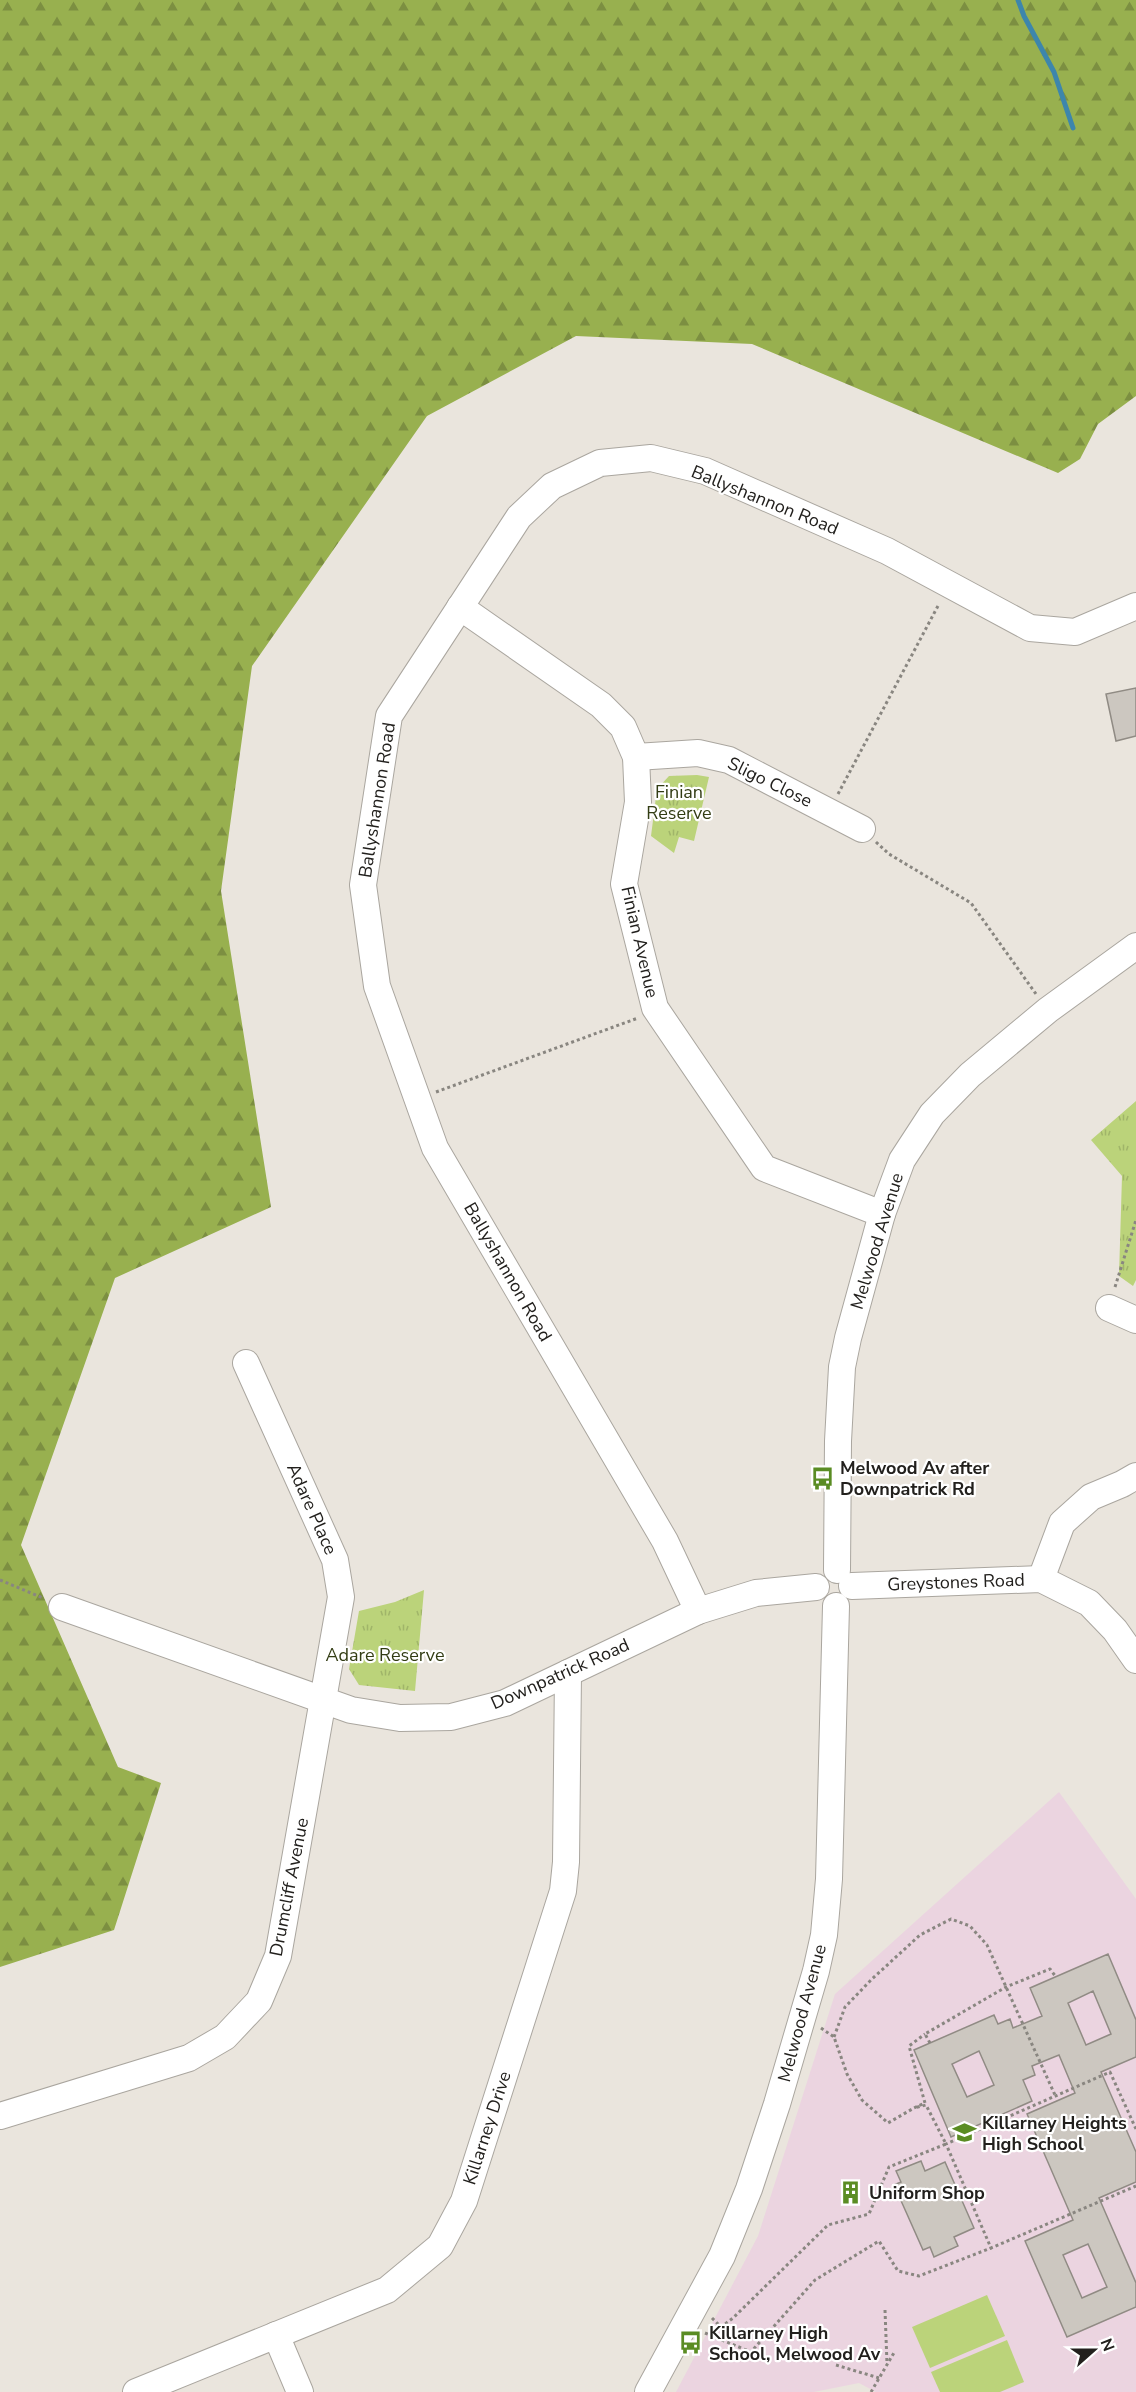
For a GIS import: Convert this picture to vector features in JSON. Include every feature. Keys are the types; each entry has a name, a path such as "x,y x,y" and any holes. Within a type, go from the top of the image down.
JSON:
{"street":[{"name":"Ballyshannon Road","path":"698,1611 665,1541 435,1148 377,986 363,885 389,716 519,517 552,486 600,463 651,458 705,471 887,551 1030,628 1075,632 1136,606"},
{"name":"Finian Avenue","path":"460,607 601,705 623,727 636,756 638,802 624,884 655,1008 764,1168 882,1214"},
{"name":"Sligo Close","path":"636,756 698,753 729,760 862,829"},
{"name":"Melwood Avenue","path":"648,2392 722,2256 744,2200 777,2104 816,1971 824,1935 829,1879 842,1587 838,1442 843,1367 848,1338 882,1214 902,1160 932,1114 970,1075 1048,1010 1134,952"},
{"path":"1109,1308 1136,1320"},
{"name":"Adare Place","path":"246,1363 335,1560 341,1597 324,1699"},
{"path":"1041,1579 1062,1523 1091,1497 1136,1476"},
{"name":"Greystones Road","path":"842,1587 1041,1579 1089,1603 1115,1630 1136,1660"},
{"name":"Downpatrick Road","path":"62,1607 351,1710 400,1718 451,1716 505,1703 698,1611 756,1593 816,1587 824,1603 842,1587"},
{"name":"Killarney Drive","path":"136,2392 387,2290 440,2246 464,2201 563,1891 566,1862 568,1673"},
{"name":"Drumcliff Avenue","path":"0,2116 189,2058 225,2037 259,2001 278,1956 324,1699"},
{"path":"276,2335 300,2392"}],"path":[{"path":"829,812 949,585"},
{"path":"862,829 890,854 972,903 1048,1010"},
{"path":"417,1097 640,1017 655,1008"},
{"path":"1109,1308 1136,1220"},
{"path":"0,1580 62,1607"},
{"path":"834,2037 845,2007 858,1993 920,1935 951,1918 970,1926 987,1945 1055,2096"},
{"path":"816,2026 834,2037 847,2074 862,2100 888,2123 925,2103 909,2046 925,2034 1006,1987 1050,1969 1056,1977"},
{"path":"925,2034 930,2043"},
{"path":"711,2317 722,2327 828,2225 869,2214 889,2167 1110,2072 1136,2129"},
{"path":"914,2108 926,2105 991,2248"},
{"path":"703,2333 751,2352 815,2280 879,2241 898,2271 920,2276 1136,2186"},
{"path":"885,2310 887,2364"},
{"path":"871,2392 894,2350"},
{"path":"836,2365 879,2378"}],"shaded area":[{"name":"Killarney Heights High School","path":"1059,1792 1136,1899 1136,2392 876,2392 859,2383 814,2392 676,2392 758,2236 835,1994"}],"green space":[{"path":"0,0 1136,0 1136,396 1098,424 1080,459 1058,473 752,344 576,336 427,416 252,666 221,891 271,1207 115,1278 21,1545 118,1767 161,1783 114,1930 0,1967"},
{"name":"Finian Reserve","path":"669,776 709,777 694,841 679,837 674,853 651,836 657,789"},
{"path":"1136,1101 1136,1280 1133,1286 1119,1276 1122,1176 1091,1140"},
{"name":"Adare Reserve","path":"424,1590 415,1691 359,1685 349,1669 359,1611 395,1602"},
{"path":"987,2295 1005,2336 930,2368 912,2327"},
{"path":"1007,2340 1024,2382 1000,2392 940,2392 931,2372"}],"building":[{"path":"1136,688 1136,736 1116,741 1106,694"},
{"path":"1108,1954 1136,2020 1136,2057 1101,2072 1136,2152 1136,2182 1099,2198 1136,2283 1136,2307 1067,2337 1025,2241 1073,2220 1027,2114 1075,2093 1059,2055 1032,2066 1035,2075 1023,2080 1032,2101 951,2137 914,2050 994,2015 998,2024 1010,2019 1013,2028 1042,2016 1030,1988","holes":["1093,1991 1111,2034 1086,2045 1068,2003","979,2051 994,2085 967,2097 952,2064","1088,2244 1107,2287 1082,2298 1063,2255"]},
{"path":"921,2161 925,2171 945,2162 974,2228 954,2237 958,2246 934,2257 930,2247 923,2250 894,2185 901,2182 896,2171"}],"waterway":[{"path":"1018,0 1054,72 1073,128"}],"place":[{"name":"Melwood Av after Downpatrick Rd","path":"822,1478"},
{"name":"Killarney Heights High School","path":"964,2133"},
{"name":"Uniform Shop","path":"851,2193"},
{"name":"Killarney High School, Melwood Av","path":"691,2343"}]}
